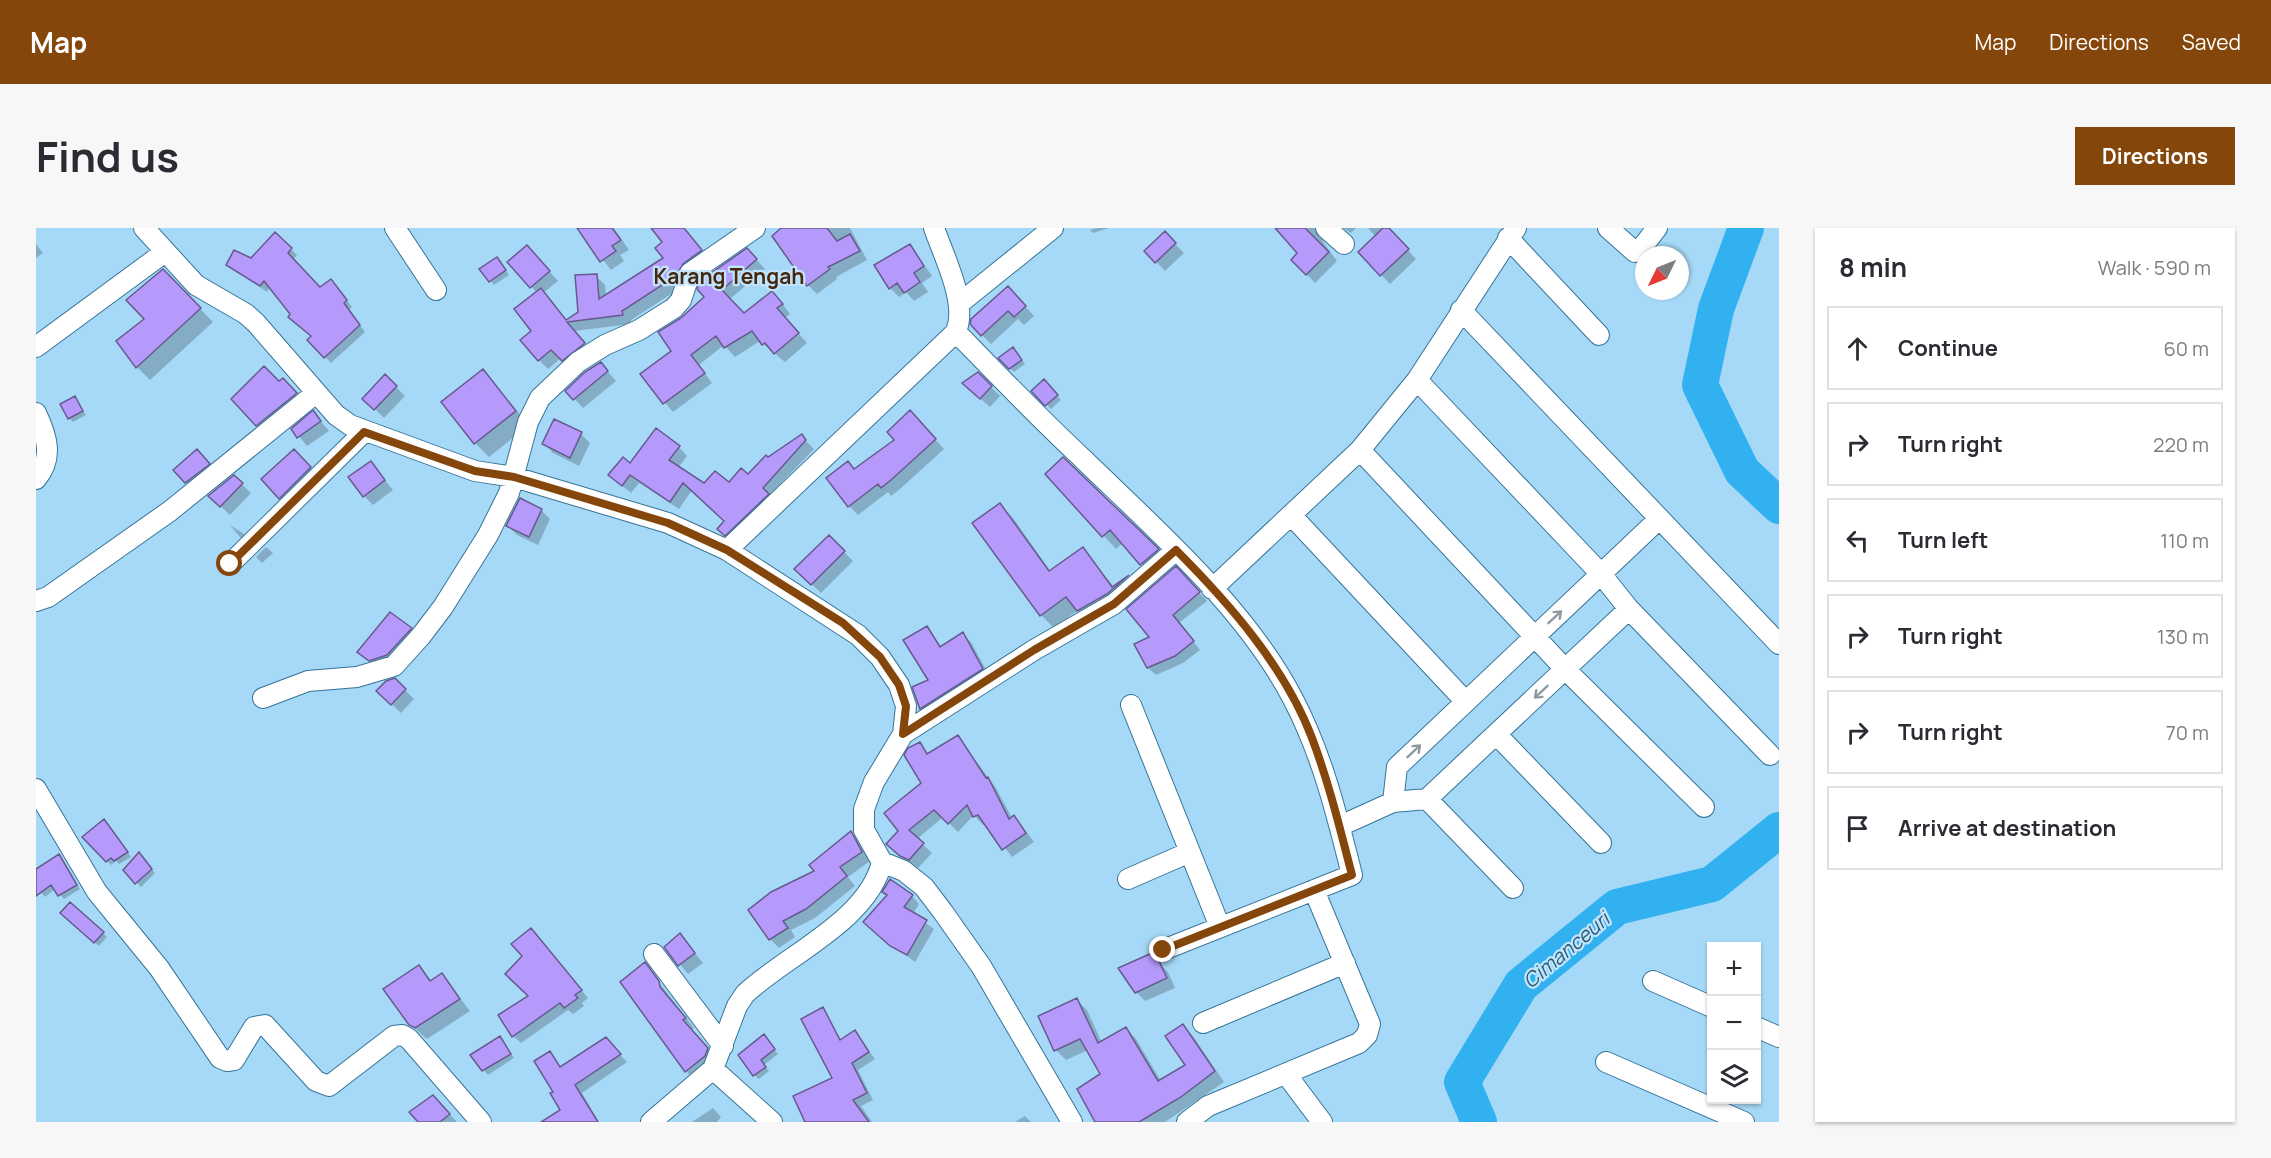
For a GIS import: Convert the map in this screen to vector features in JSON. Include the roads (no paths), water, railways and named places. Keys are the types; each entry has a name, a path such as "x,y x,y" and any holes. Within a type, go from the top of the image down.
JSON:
{"street":[{"path":"144,228 196,285 246,314 256,323 336,416 364,432 475,471 514,477 668,523 727,550 843,623 880,657 899,685 906,706 903,734 874,782 864,809 864,830 882,862 911,876 924,886 943,912 981,966 1072,1122"},
{"path":"395,228 436,290"},
{"path":"263,698 308,681 357,677 394,666 421,636 462,578 499,513 514,477 528,422 540,398 578,362 605,345 639,330 674,308 681,300 690,273 755,228"},
{"path":"727,550 956,332 960,322 960,303 934,228"},
{"path":"960,303 1053,228"},
{"path":"1326,228 1344,244"},
{"path":"1608,228 1635,252 1640,250 1657,228"},
{"path":"1212,589 1360,450 1417,380 1512,233 1599,335"},
{"path":"36,347 165,252"},
{"path":"1461,310 1779,644"},
{"path":"956,332 1176,550 1212,589 1279,673 1312,738 1340,826 1352,875 1163,950"},
{"path":"1417,380 1601,574 1629,609 1770,754"},
{"path":"36,601 48,597 170,511 316,393"},
{"path":"36,413 43,428 48,451 47,463 36,479"},
{"path":"230,564 364,432"},
{"path":"1360,450 1565,669 1704,807"},
{"path":"1291,515 1466,702"},
{"path":"1393,802 1397,767 1659,519"},
{"path":"903,734 1034,650 1114,604 1145,580 1176,550"},
{"path":"1340,826 1393,802 1426,799 1629,609"},
{"path":"1131,705 1220,927"},
{"path":"1496,734 1601,843"},
{"path":"36,789 97,892 159,968 220,1058 227,1061 234,1060 254,1027 265,1025 316,1081 329,1086 394,1036 402,1035 409,1039 481,1122"},
{"path":"1426,799 1513,888"},
{"path":"1128,879 1190,852"},
{"path":"651,1122 713,1069 737,1006 745,994 846,917 872,886 882,862"},
{"path":"1187,1122 1208,1106 1359,1044 1367,1035 1370,1024 1314,890"},
{"path":"654,954 723,1046"},
{"path":"1203,1023 1345,963"},
{"path":"1653,981 1707,1005"},
{"path":"1761,1029 1779,1037"},
{"path":"1606,1062 1744,1122"},
{"path":"713,1069 772,1122"},
{"path":"1286,1074 1322,1122"},
{"path":"1208,1106 1220,1122"}],"waterway":[{"name":"Cimanceuri","path":"1746,228 1716,309 1700,385 1742,471 1779,506"},
{"name":"Cimanceuri","path":"1479,1122 1462,1082 1521,985 1617,907 1712,884 1779,830"}],"district":[{"name":"Karang Tengah","path":"729,276"}]}
